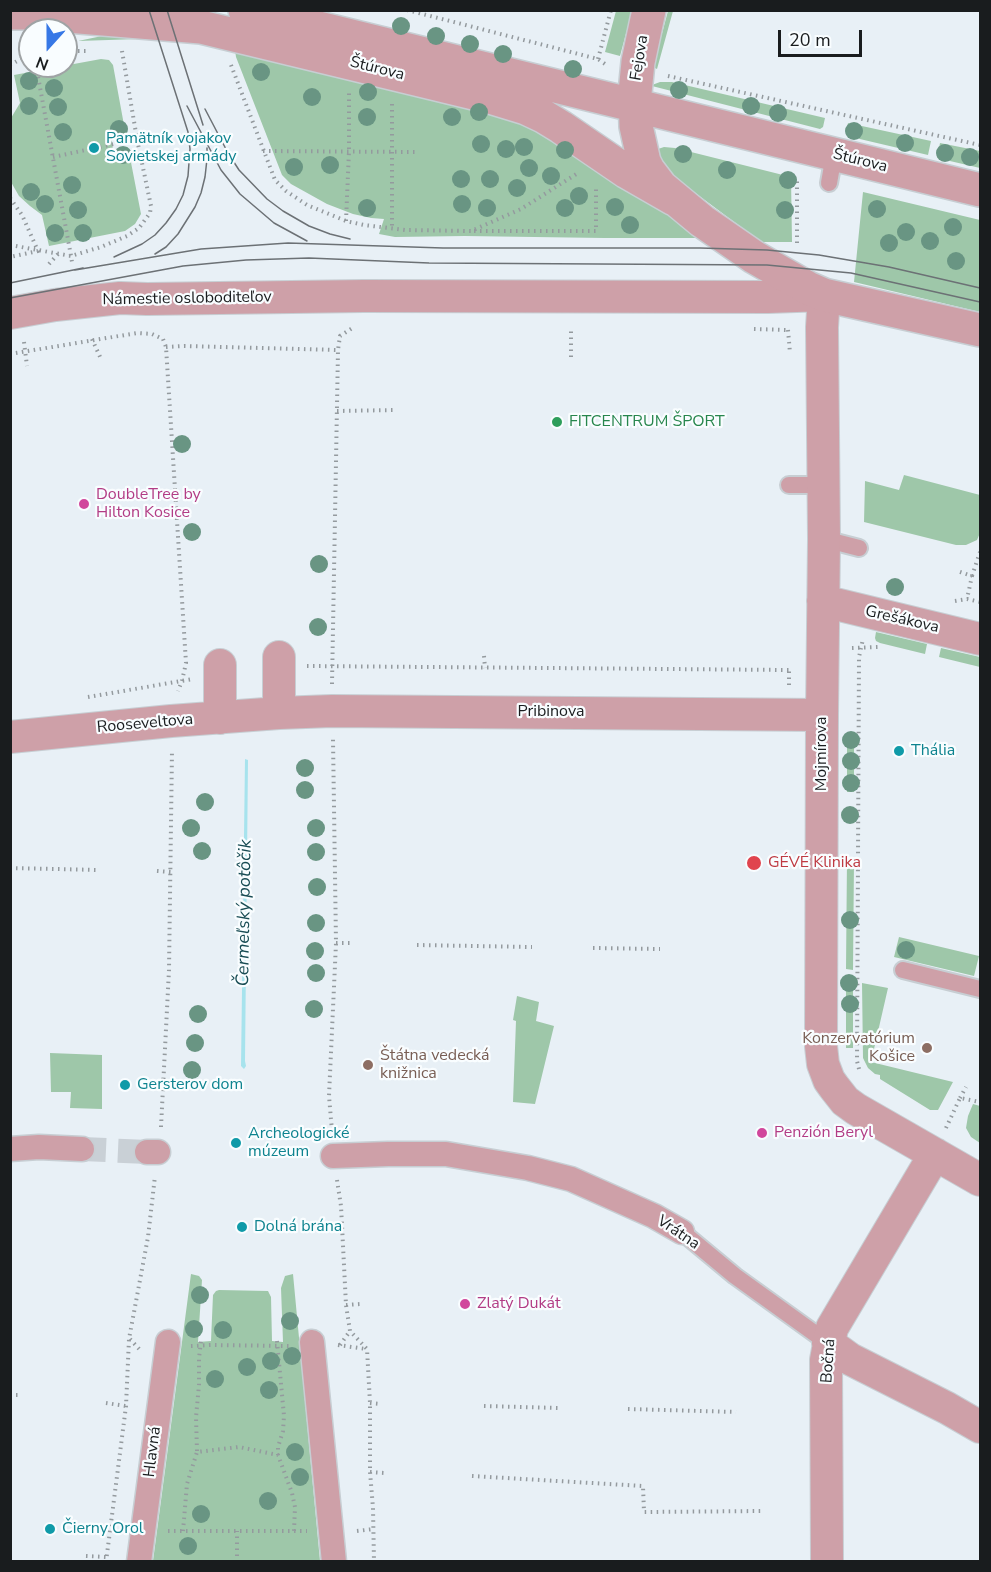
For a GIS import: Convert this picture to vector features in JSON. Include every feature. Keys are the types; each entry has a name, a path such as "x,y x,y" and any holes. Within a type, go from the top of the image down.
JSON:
{"street":[{"path":"10,13 54,16 89,15 107,10"},
{"name":"Štúrova","path":"245,10 636,105 832,169 981,190"},
{"name":"Fejova","path":"636,105 639,53 649,10"},
{"name":"Štúrova","path":"54,16 201,27 490,97 543,116 627,172 674,198"},
{"name":"Štúrova","path":"636,105 636,126 644,162 653,178 702,221 754,257 824,295 981,330"},
{"name":"Štúrova","path":"364,296 771,297 824,295"},
{"name":"Mojmírova","path":"824,295 822,327 824,539 821,1046 823,1064 830,1080 845,1101 856,1108 936,1139 981,1180"},
{"name":"Námestie osloboditeľov","path":"10,313 55,305 120,298 364,296"},
{"name":"Grešákova","path":"823,601 981,639"},
{"path":"279,662 279,713"},
{"path":"220,669 220,718"},
{"name":"Pribinova","path":"279,713 332,711 822,715"},
{"name":"Rooseveltova","path":"10,737 171,731 220,718 279,713"},
{"name":"Bočná","path":"826,1562 826,1360 828,1343 836,1319 936,1139"},
{"path":"10,1149 39,1147 82,1149"},
{"name":"Vrátna","path":"333,1156 446,1154 528,1168 571,1179 647,1213 682,1232"},
{"path":"312,1343 334,1562"},
{"name":"Vrátna","path":"828,1343 850,1359 981,1427"},
{"name":"Hlavná","path":"139,1562 167,1344"}],"lane":[{"path":"789,485 824,485"},
{"path":"824,539 860,548"},
{"path":"903,970 981,989"},
{"name":"Vrátna","path":"682,1232 735,1276 828,1343"}],"path":[{"path":"407,10 598,59 610,67 652,76 672,77 981,145"},
{"path":"598,59 611,10"},
{"path":"10,245 71,256 127,236 140,228 150,213 151,206 122,50"},
{"path":"230,62 275,180 286,192 307,205 346,221 392,229 596,231 594,179"},
{"path":"38,78 72,262"},
{"path":"346,221 349,87"},
{"path":"392,95 392,229"},
{"path":"53,157 137,139"},
{"path":"263,150 416,152"},
{"path":"471,231 521,209 581,172"},
{"path":"797,173 797,243"},
{"path":"10,198 22,215 38,251"},
{"path":"10,256 38,251"},
{"path":"49,264 58,254"},
{"path":"571,357 572,328"},
{"path":"10,354 92,339 145,333 158,335 166,346 186,663 182,681 170,707 169,970 148,1237 129,1339 126,1406 110,1531 106,1559 86,1556"},
{"path":"92,339 101,359"},
{"path":"24,342 27,366"},
{"path":"166,346 338,350 332,711 336,943 329,1096 333,1156 341,1206 346,1305 350,1331 367,1349 374,1562"},
{"path":"337,411 396,410"},
{"path":"967,599 981,552"},
{"path":"960,572 972,576"},
{"path":"862,1074 857,1061 859,657 869,612"},
{"path":"484,656 485,668"},
{"path":"279,662 333,666 789,670"},
{"path":"78,699 182,681 220,669"},
{"path":"10,868 99,870"},
{"path":"157,871 171,872"},
{"path":"336,943 353,943"},
{"path":"417,945 532,947"},
{"path":"593,948 660,949"},
{"path":"936,1139 945,1129 966,1087"},
{"path":"960,1098 981,1102"},
{"path":"346,1305 362,1304"},
{"path":"129,1339 167,1344 212,1345 328,1343 367,1349"},
{"path":"183,1531 187,1484 197,1452 196,1417 200,1344"},
{"path":"277,1344 284,1416 278,1455 295,1507 294,1531"},
{"path":"10,1395 22,1395"},
{"path":"106,1403 126,1406"},
{"path":"370,1403 381,1404"},
{"path":"484,1406 558,1408"},
{"path":"627,1409 736,1412"},
{"path":"197,1452 239,1447 278,1455"},
{"path":"370,1472 385,1473"},
{"path":"472,1476 644,1486 644,1512 764,1511"},
{"path":"110,1531 374,1529"},
{"path":"237,1531 237,1562"}],"green space":[{"path":"616,11 632,11 620,56 605,52"},
{"path":"668,11 673,11 657,69 653,67"},
{"path":"126,31 138,35 139,39 78,41"},
{"path":"234,43 493,107 603,167 699,238 395,237 379,234 384,219 353,214 327,204 291,184 282,175 236,57"},
{"path":"101,59 109,60 113,65 126,136 111,139 113,150 128,147 141,214 135,224 125,231 49,246 42,215 19,196 11,182 11,118 20,103 14,75 18,74 18,78 78,78 78,63"},
{"path":"660,82 672,82 825,118 823,127 820,129 652,86"},
{"path":"848,123 931,141 928,155 847,136"},
{"path":"940,143 980,151 980,168 937,158"},
{"path":"664,147 791,177 792,242 761,242 672,175 658,149"},
{"path":"863,192 980,220 980,312 854,282"},
{"path":"904,475 980,495 980,533 977,540 966,545 956,545 864,522 865,481 899,490"},
{"path":"876,632 927,644 925,654 880,643 876,641"},
{"path":"941,648 980,657 980,667 939,657"},
{"path":"847,735 854,735 854,792 847,792"},
{"path":"847,859 854,860 853,970 846,969"},
{"path":"899,937 979,956 974,976 894,957"},
{"path":"846,978 853,980 853,1048 846,1048"},
{"path":"862,983 888,988 871,1062 953,1082 938,1110 930,1110 880,1079 880,1075 868,1068 863,1058"},
{"path":"517,996 539,1002 536,1021 554,1026 535,1104 513,1102 516,1021 513,1020"},
{"path":"50,1053 102,1055 102,1109 70,1108 71,1092 51,1092"},
{"path":"973,1104 980,1106 980,1143 971,1137 966,1128"},
{"path":"191,1274 199,1276 202,1280 198,1342 211,1341 213,1295 219,1290 268,1291 271,1297 272,1341 283,1342 281,1288 285,1276 293,1274 320,1561 153,1561"}],"water":[{"name":"Čermeľský potôčik","path":"245,759 248,760 246,1066 244,1069 241,1066"}],"tunnel":[{"path":"82,1149 147,1152"}],"tram line":[{"path":"114,257 142,244 166,223 183,195 188,176 190,149 188,132 149,10"},
{"path":"167,10 203,125"},
{"path":"187,106 221,170 240,194 274,223 307,241"},
{"path":"205,109 239,170 267,199 309,226 350,239"},
{"path":"155,254 166,247 178,234 195,207 205,177 207,148"},
{"path":"75,270 201,249 288,243 443,248 700,248 767,250 819,255 889,267 980,288"},
{"path":"10,298 183,266 246,260 309,258 429,263 767,265 851,273 980,302"},
{"path":"10,283 83,268"}],"place":[{"name":"Pamätník vojakov Sovietskej armády","path":"94,148"},
{"name":"FITCENTRUM ŠPORT","path":"557,422"},
{"name":"DoubleTree by Hilton Kosice","path":"84,504"},
{"name":"Thália","path":"899,751"},
{"name":"GÉVÉ Klinika","path":"754,863"},
{"name":"Konzervatórium Košice","path":"927,1048"},
{"name":"Štátna vedecká knižnica","path":"368,1065"},
{"name":"Gersterov dom","path":"125,1085"},
{"name":"Penzión Beryl","path":"762,1133"},
{"name":"Archeologické múzeum","path":"236,1143"},
{"name":"Dolná brána","path":"242,1227"},
{"name":"Zlatý Dukát","path":"465,1304"},
{"name":"Čierny Orol","path":"50,1529"}]}
